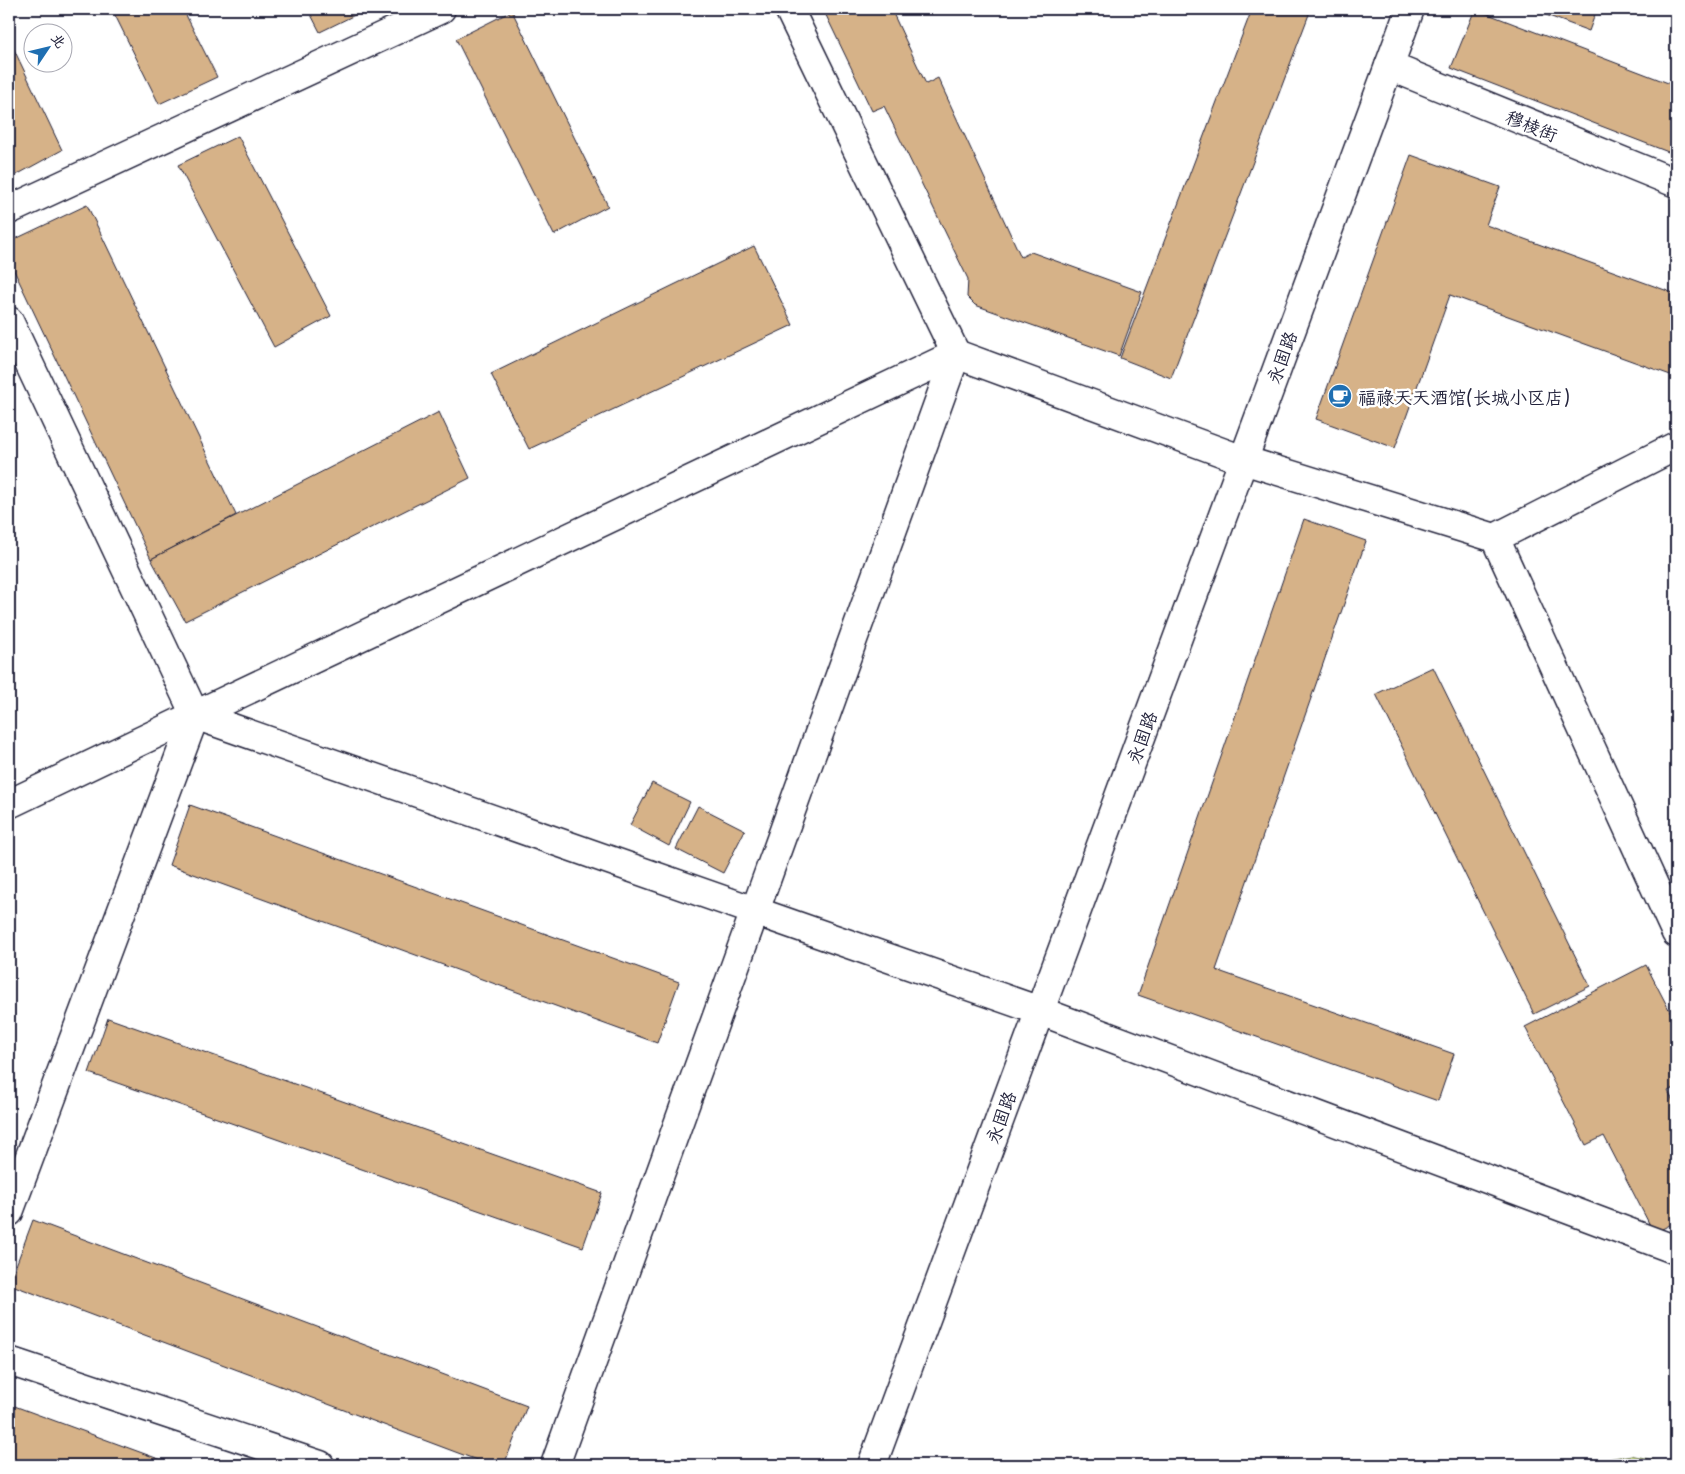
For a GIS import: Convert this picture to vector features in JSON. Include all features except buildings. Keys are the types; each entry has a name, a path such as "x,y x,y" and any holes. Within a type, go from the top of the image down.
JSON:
{"street":[{"path":"9,210 442,9"},
{"path":"789,9 956,354 1243,460 1494,538 1676,446"},
{"name":"永固路","path":"872,1465 1410,9"},
{"name":"穆棱街","path":"1389,66 1676,183"},
{"path":"9,321 195,716 1040,1011 1676,1250"},
{"path":"9,804 956,354"},
{"path":"555,1465 956,354"},
{"path":"1494,538 1676,932"},
{"path":"9,1212 195,716"},
{"path":"9,1362 320,1465"}],"green space":[{"path":"1631,1455 1676,1465 1572,1465"}],"place":[{"name":"福禄天天酒馆(长城小区店)","path":"1340,396"}]}
